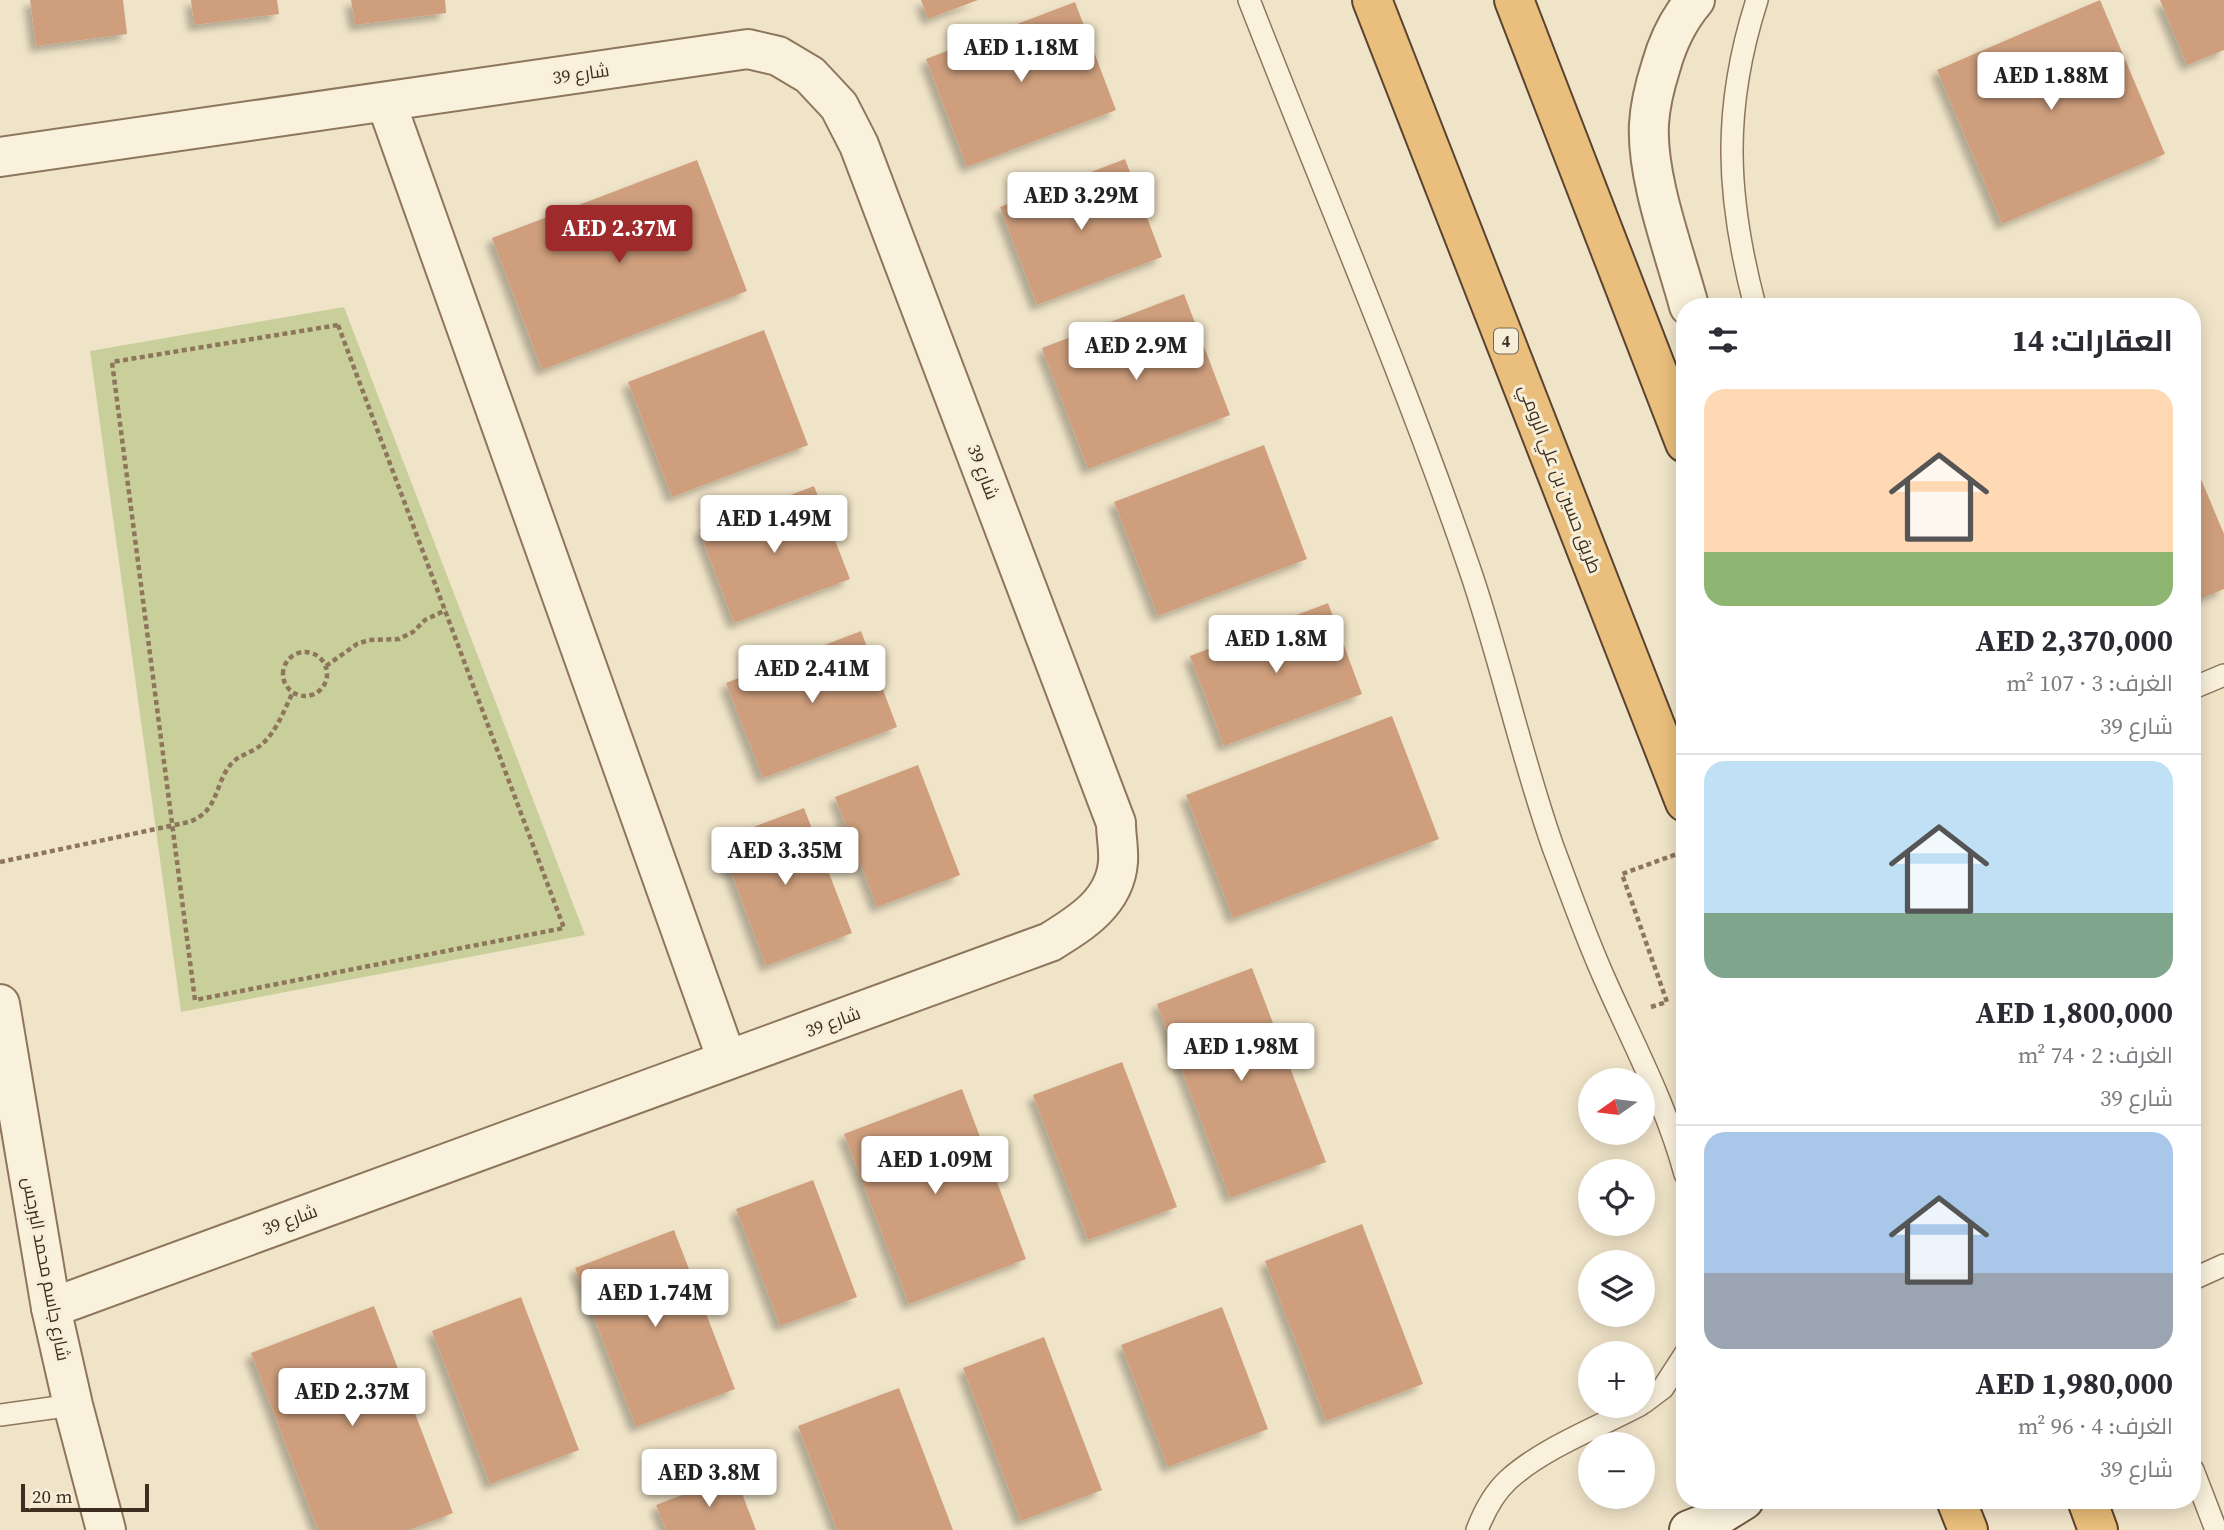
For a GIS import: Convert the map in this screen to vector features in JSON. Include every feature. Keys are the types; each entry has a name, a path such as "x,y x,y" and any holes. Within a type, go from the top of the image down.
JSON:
{"highway":[{"name":"طريق حسين بن علي الرومي","path":"1372,0 1676,779"},
{"path":"1514,0 1676,420"},
{"path":"1960,1509 1968,1530"},
{"path":"2090,1509 2098,1530"}],"street":[{"path":"1687,298 1657,187 1649,126 1654,89 1669,40 1695,0"},
{"name":"شارع 39","path":"0,157 748,49 778,56 810,75 839,106 859,145 1116,823 1118,863 1110,894 1085,920 1050,942 51,1308"},
{"path":"386,103 727,1060"},
{"name":"شارع جاسم محمد البرجس","path":"0,1004 51,1308 106,1530"},
{"path":"1689,1530 1730,1509"}],"lane":[{"path":"1249,0 1387,343 1434,470 1470,572 1549,836 1576,910 1662,1105 1676,1147"},
{"path":"1753,298 1737,227 1731,177 1732,126 1738,75 1757,0"},
{"path":"2201,685 2224,675"},
{"path":"2201,1275 2224,1265"},
{"path":"1655,1394 1663,1388 1676,1368"},
{"path":"0,1416 73,1405"},
{"path":"1477,1530 1490,1503 1506,1481 1528,1464 1615,1418"},
{"path":"2201,1491 2216,1530"}],"path":[{"path":"338,325 446,610 564,928 195,1000 112,362 338,325"},
{"path":"326,666 357,644 369,640 399,639 413,632 425,620 446,610"},
{"path":"304,651 317,655 326,666 326,679 319,691 306,696 293,692 284,681 284,667 291,656 304,651"},
{"path":"0,862 200,818 212,806 233,762 261,746 276,727 293,692"},
{"path":"1641,1011 1667,1002 1622,874 1676,854"}],"green space":[{"path":"344,307 585,935 181,1012 90,351"}],"building":[{"path":"30,0 123,0 127,34 36,46"},
{"path":"191,0 277,0 279,14 194,25"},
{"path":"351,0 445,0 446,13 355,25"},
{"path":"921,0 978,0 928,19"},
{"path":"2100,0 2165,154 2002,224 1937,70"},
{"path":"2160,0 2224,0 2224,50 2187,65"},
{"path":"1075,2 1116,110 967,167 926,59"},
{"path":"1125,159 1162,257 1037,305 1000,207"},
{"path":"697,160 747,291 542,370 492,238"},
{"path":"1184,294 1230,415 1088,469 1042,348"},
{"path":"764,330 808,445 672,497 628,382"},
{"path":"1264,445 1307,559 1158,616 1114,502"},
{"path":"2201,479 2224,534 2224,589 2201,599"},
{"path":"814,486 850,579 734,623 699,530"},
{"path":"1328,603 1362,694 1224,746 1190,656"},
{"path":"861,631 897,727 763,778 726,683"},
{"path":"1392,716 1439,839 1233,918 1186,795"},
{"path":"918,765 960,875 877,907 835,797"},
{"path":"804,808 852,933 766,966 719,840"},
{"path":"1252,968 1326,1162 1230,1198 1157,1004"},
{"path":"1122,1062 1177,1207 1088,1240 1033,1095"},
{"path":"962,1089 1026,1259 909,1304 844,1134"},
{"path":"813,1180 857,1297 780,1326 736,1209"},
{"path":"1362,1224 1423,1384 1326,1421 1265,1261"},
{"path":"674,1230 735,1389 636,1427 575,1268"},
{"path":"521,1297 579,1450 490,1484 432,1331"},
{"path":"374,1306 453,1513 409,1530 318,1530 251,1353"},
{"path":"1222,1307 1268,1429 1168,1467 1121,1345"},
{"path":"1044,1337 1102,1490 1021,1521 963,1368"},
{"path":"899,1388 953,1530 837,1530 798,1426"},
{"path":"735,1475 756,1530 666,1530 656,1505"}]}
